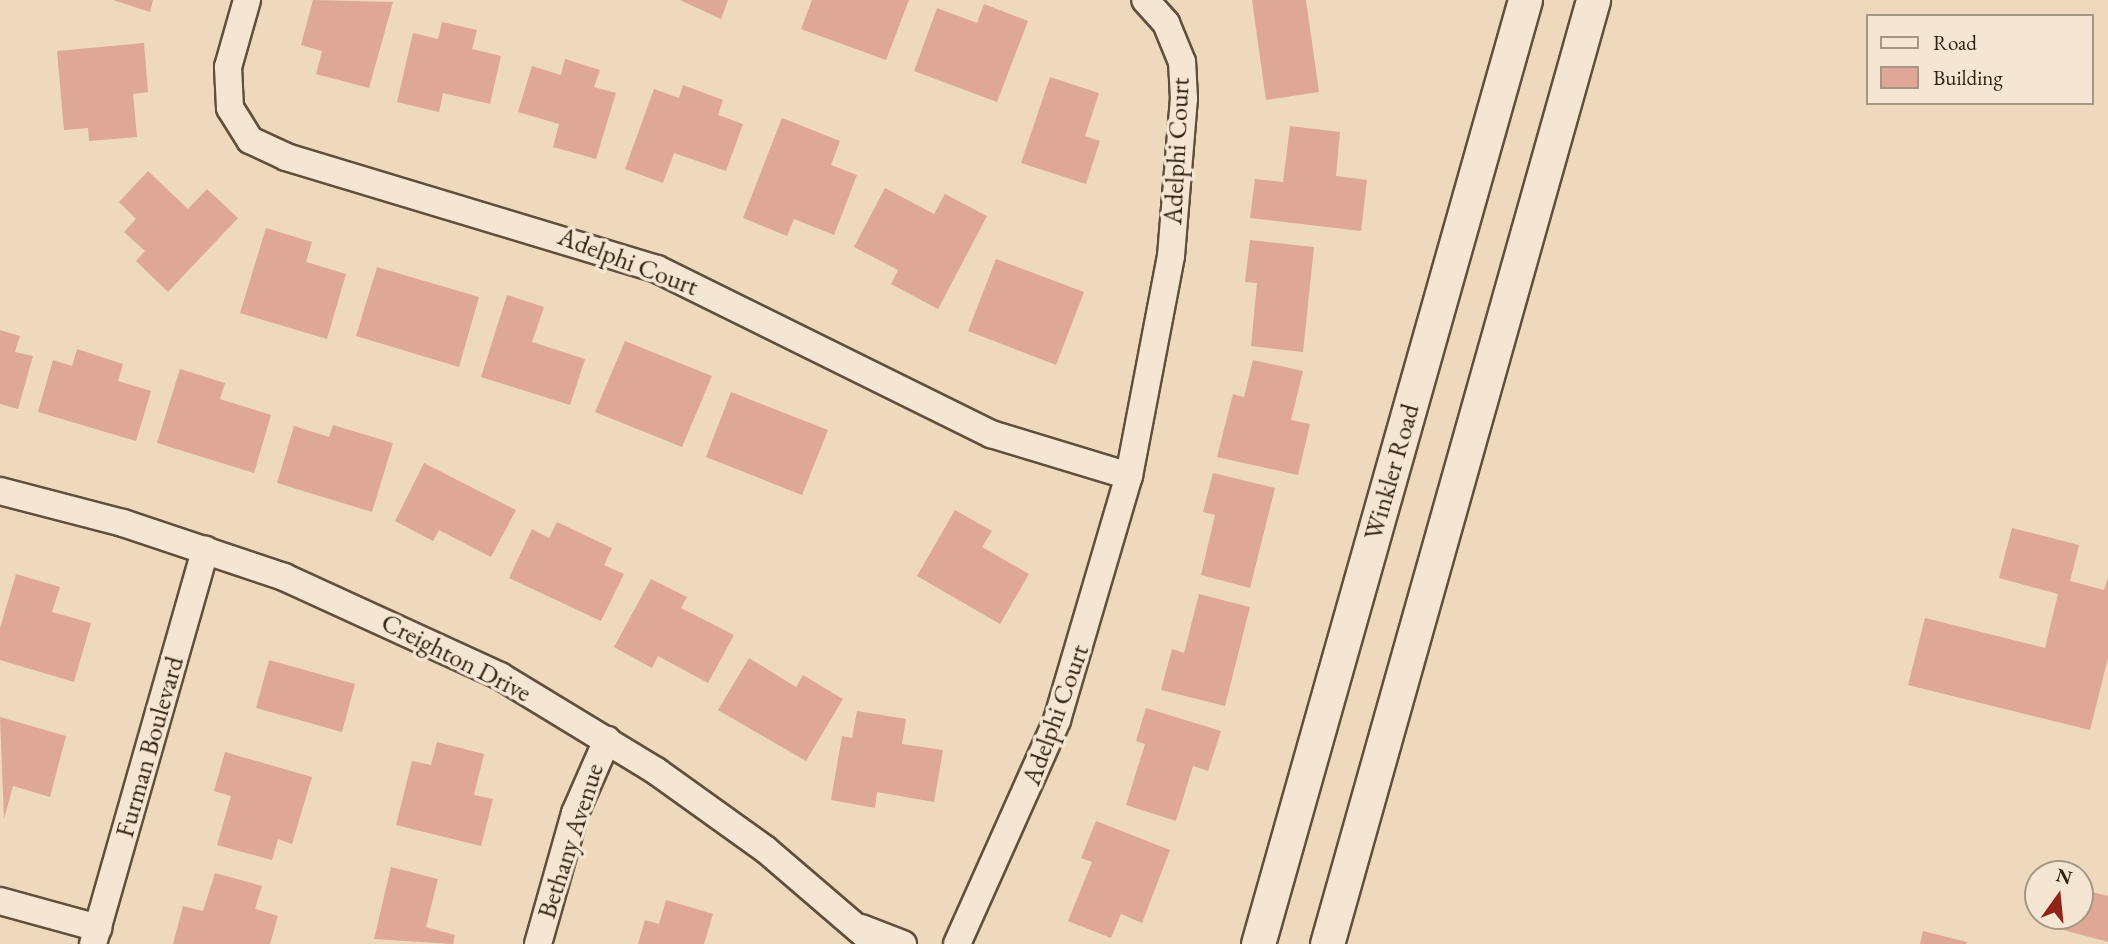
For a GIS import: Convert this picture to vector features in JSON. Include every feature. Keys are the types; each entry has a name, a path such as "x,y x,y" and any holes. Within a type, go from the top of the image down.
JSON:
{"street":[{"name":"Adelphi Court","path":"247,0 228,67 230,108 250,140 286,157 538,228 657,269 991,434 1129,476"},
{"name":"Adelphi Court","path":"957,944 1057,720 1129,476 1171,256 1184,99 1182,62 1166,23 1145,0"},
{"name":"Winkler Road","path":"1258,944 1525,0"},
{"path":"1327,944 1593,0"},
{"name":"Creighton Drive","path":"0,491 205,550 417,634 607,740 765,849 867,936 903,944"},
{"name":"Furman Boulevard","path":"95,936 205,550"},
{"name":"Bethany Avenue","path":"538,944 575,813 607,740"},
{"path":"0,901 95,936"}],"building":[{"path":"113,0 153,0 150,12"},
{"path":"313,0 393,2 369,88 316,74 322,51 301,45"},
{"path":"680,0 728,0 721,19"},
{"path":"812,0 909,0 886,60 801,29"},
{"path":"1252,0 1306,0 1319,92 1266,100"},
{"path":"984,4 1028,21 997,102 914,71 937,8 977,23"},
{"path":"442,22 477,30 472,49 501,56 490,104 443,93 439,112 397,102 413,33 438,39"},
{"path":"144,43 148,92 133,94 137,137 89,141 88,128 64,130 57,51"},
{"path":"565,59 600,70 594,87 616,93 596,159 553,147 559,124 518,112 532,66 561,75"},
{"path":"1050,77 1099,93 1085,136 1100,141 1086,184 1021,163"},
{"path":"683,85 723,100 718,115 743,124 726,171 674,153 663,183 625,169 654,89 679,98"},
{"path":"782,118 840,141 831,165 857,175 834,235 794,219 787,236 743,218"},
{"path":"1290,126 1340,132 1336,176 1367,180 1361,231 1250,218 1255,179 1283,182"},
{"path":"148,171 188,209 207,189 238,218 168,292 136,261 145,251 124,232 136,219 119,202"},
{"path":"885,188 934,214 945,194 987,216 938,309 891,284 898,270 854,247"},
{"path":"266,228 312,242 306,262 346,274 327,339 240,313"},
{"path":"1250,240 1314,247 1303,352 1251,346 1257,283 1245,282"},
{"path":"996,259 1084,292 1056,365 968,331"},
{"path":"377,267 479,297 459,367 356,336"},
{"path":"507,295 544,307 532,342 585,359 570,405 481,377"},
{"path":"0,330 20,336 15,352 33,356 18,409 0,404"},
{"path":"625,341 712,376 682,447 595,412"},
{"path":"77,349 123,364 118,381 151,391 136,441 38,412 53,360 72,366"},
{"path":"1253,360 1303,371 1291,420 1310,424 1298,475 1217,457 1233,394 1244,397"},
{"path":"180,369 225,383 220,399 271,415 254,473 157,443"},
{"path":"731,392 828,430 802,495 706,457"},
{"path":"333,425 393,443 372,512 277,483 294,426 329,437"},
{"path":"424,463 516,510 491,557 439,530 433,541 395,521"},
{"path":"1213,473 1275,488 1250,588 1201,575 1215,515 1203,512"},
{"path":"955,510 992,531 982,547 1029,574 1000,624 917,576"},
{"path":"557,522 612,548 604,565 624,574 601,621 509,578 532,529 549,538"},
{"path":"2012,528 2079,545 2070,581 2104,590 2108,577 2108,658 2090,730 1908,685 1925,618 2045,648 2058,594 1999,578"},
{"path":"16,574 60,587 52,612 91,623 74,682 0,660 0,628"},
{"path":"651,579 687,597 681,608 734,635 708,683 658,656 652,668 614,647"},
{"path":"1199,594 1250,607 1225,706 1161,690 1172,649 1184,653"},
{"path":"749,658 796,687 803,675 843,699 806,761 718,710"},
{"path":"269,660 355,684 342,732 256,708"},
{"path":"1146,708 1221,731 1208,771 1193,766 1176,821 1126,805 1145,744 1136,741"},
{"path":"857,711 906,719 902,744 943,750 934,802 877,792 875,808 831,800 842,736 852,738"},
{"path":"0,717 66,736 50,797 13,786 4,819"},
{"path":"437,742 484,754 474,795 493,799 481,846 396,825 412,761 431,765"},
{"path":"225,752 312,777 292,844 278,839 272,860 217,845 231,796 214,791"},
{"path":"1096,821 1170,850 1142,923 1121,914 1111,938 1068,921 1092,862 1081,858"},
{"path":"391,867 438,879 426,927 455,935 453,944 374,939"},
{"path":"215,873 262,886 255,909 278,916 270,944 173,944 183,906 203,911"},
{"path":"2094,892 2108,896 2108,942 2064,930 2094,930"},
{"path":"666,900 713,914 704,944 638,944 645,920 659,924"},
{"path":"1923,931 1967,942 1920,944"}]}
